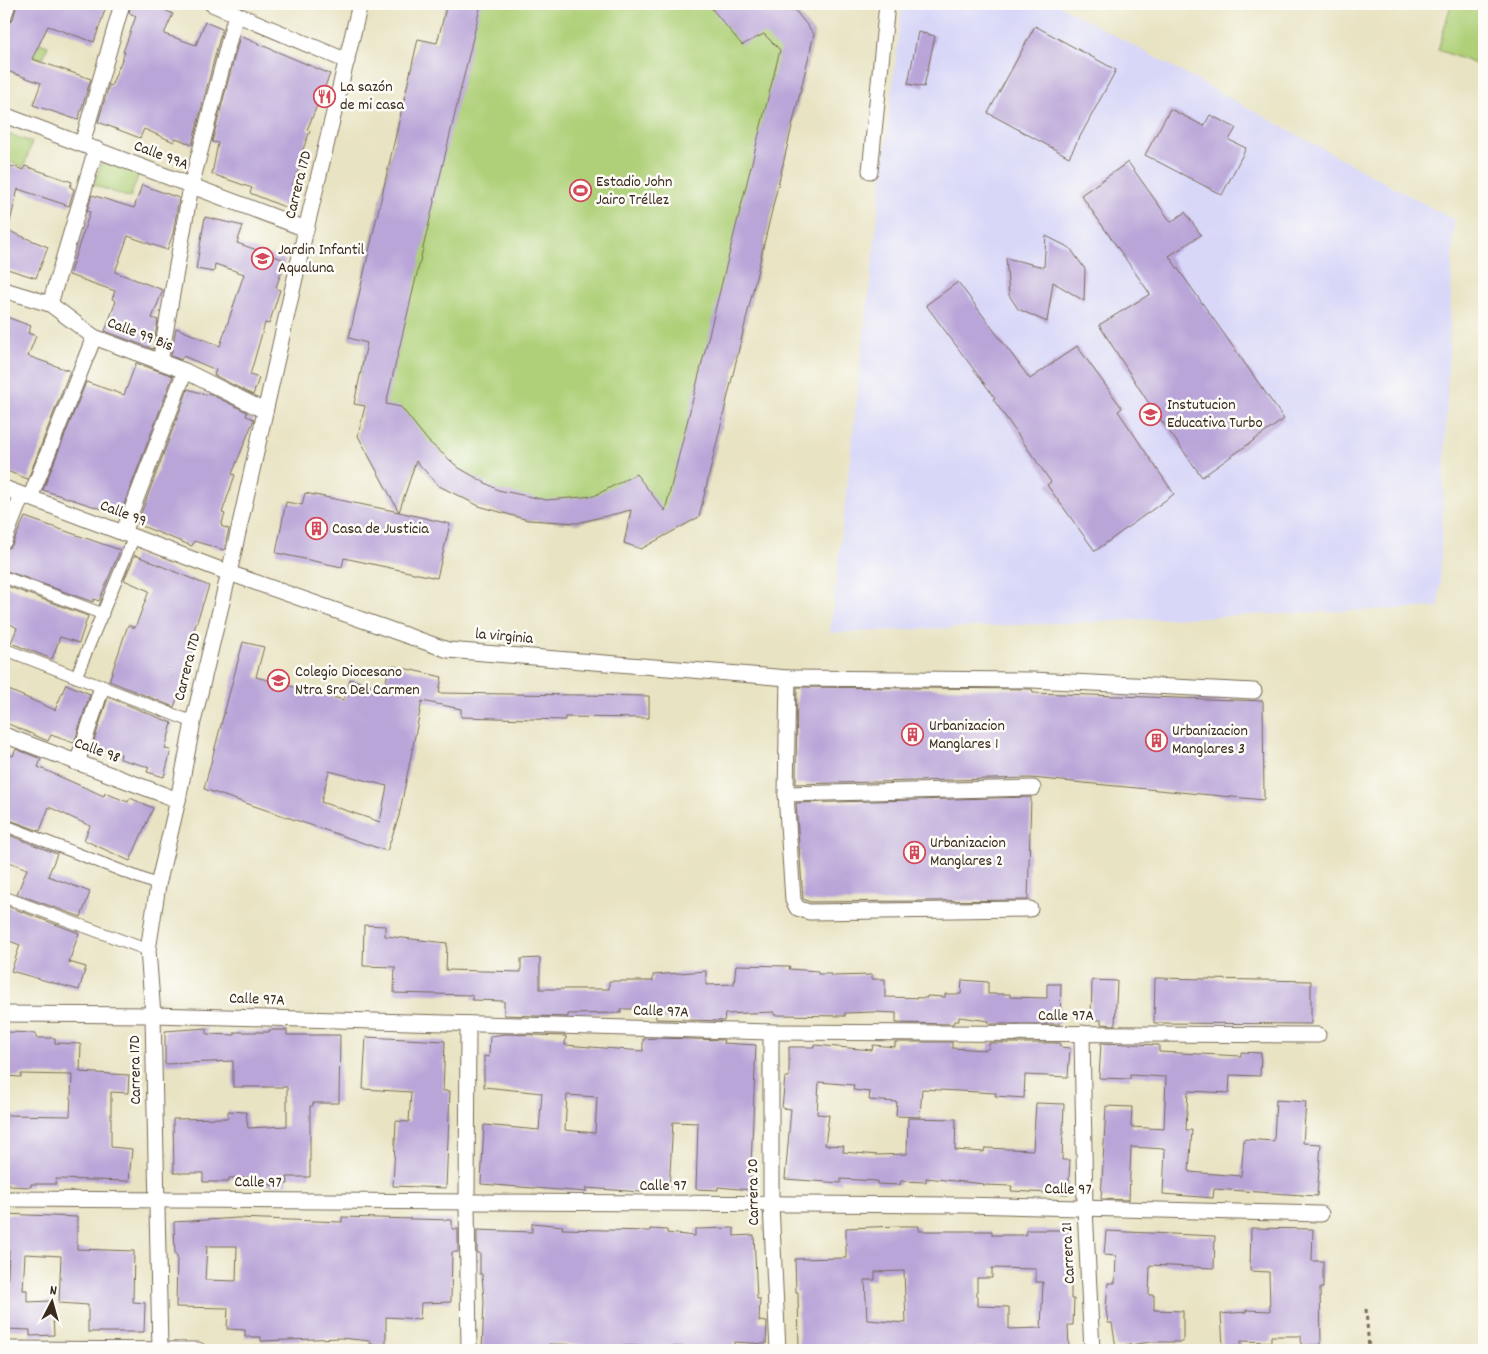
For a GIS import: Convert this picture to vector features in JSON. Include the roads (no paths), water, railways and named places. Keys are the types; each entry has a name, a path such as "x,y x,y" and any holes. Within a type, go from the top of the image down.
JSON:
{"street":[{"path":"4,15 8,4"},
{"path":"50,304 122,4"},
{"path":"212,4 347,61"},
{"name":"Carrera 17D","path":"160,1350 152,1015 148,950 158,885 178,800 193,722 229,573 306,229 360,4"},
{"path":"870,171 887,4"},
{"path":"160,362 191,186 236,14"},
{"name":"Calle 99A","path":"4,115 306,229"},
{"name":"Calle 99 Bis","path":"4,290 50,304 94,337 185,371 266,411"},
{"path":"4,541 26,496 94,337"},
{"path":"76,677 103,614 185,371"},
{"name":"Calle 99","path":"4,488 229,573"},
{"name":"la virginia","path":"229,573 448,650 788,678 1032,680 1254,691"},
{"path":"4,577 103,614"},
{"path":"4,649 193,722"},
{"path":"788,678 786,794 792,900 797,908 808,912 1030,909"},
{"path":"77,762 102,687"},
{"name":"Calle 98","path":"4,735 178,800"},
{"path":"786,794 1033,788"},
{"path":"4,825 158,885"},
{"path":"4,897 148,950"},
{"name":"Calle 97A","path":"4,1014 152,1015 771,1032 1318,1035"},
{"path":"468,1024 466,1203 469,1350"},
{"name":"Carrera 20","path":"771,1032 771,1204 778,1350"},
{"name":"Carrera 21","path":"1082,1033 1084,1208 1092,1350"},
{"name":"Calle 97","path":"4,1198 771,1204 1084,1208 1321,1214"},
{"path":"4,1350 198,1350"}],"place":[{"name":"La sazón de mi casa","path":"324,96"},
{"name":"Estadio John Jairo Tréllez","path":"580,191"},
{"name":"Jardin Infantil Aqualuna","path":"262,259"},
{"name":"Instutucion Educativa Turbo","path":"1151,414"},
{"name":"Casa de Justicia","path":"316,529"},
{"name":"Colegio Diocesano Ntra Sra Del Carmen","path":"279,681"},
{"name":"Urbanizacion Manglares 1","path":"913,735"},
{"name":"Urbanizacion Manglares 3","path":"1156,740"},
{"name":"Urbanizacion Manglares 2","path":"914,852"}]}
